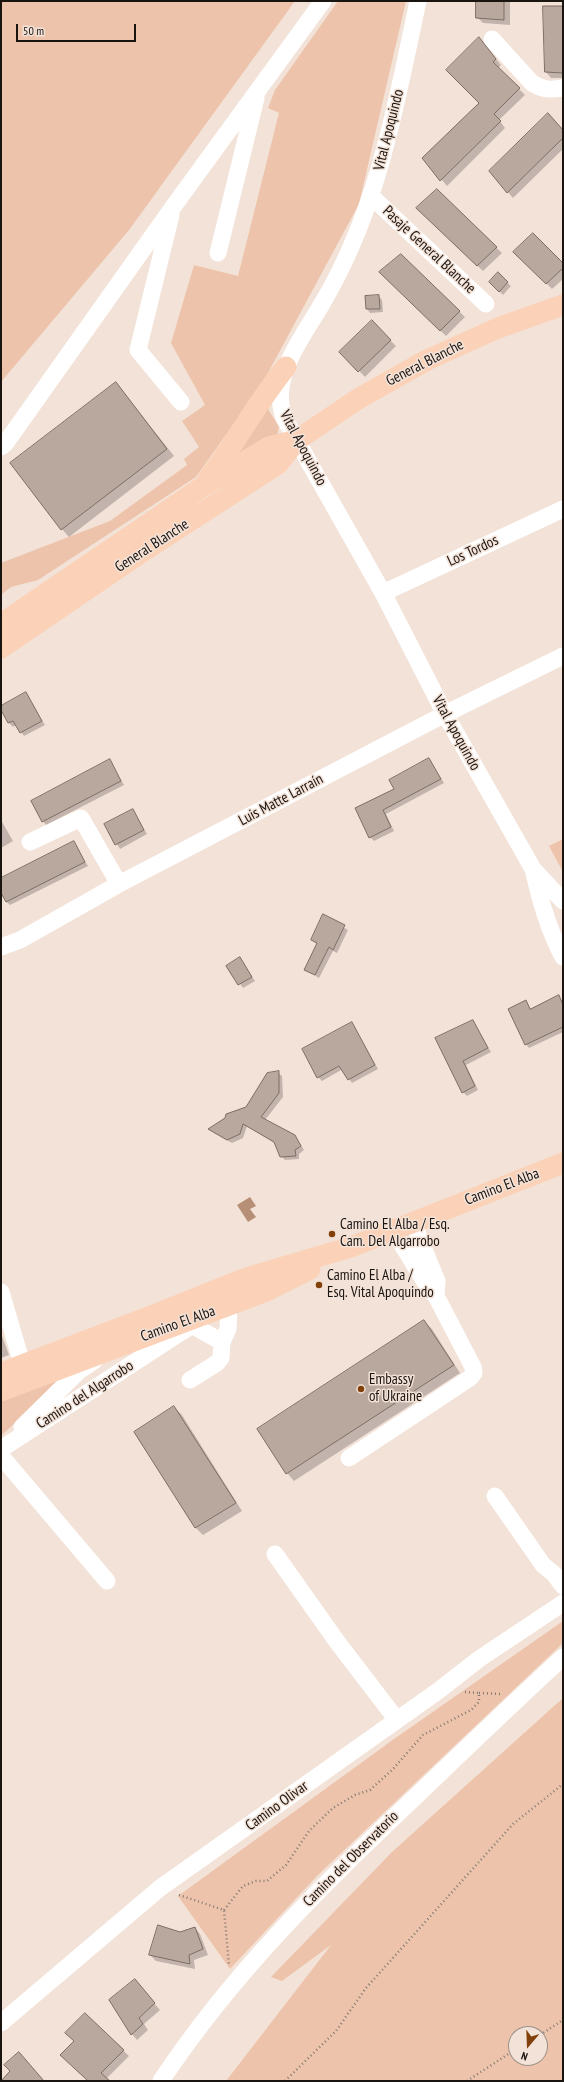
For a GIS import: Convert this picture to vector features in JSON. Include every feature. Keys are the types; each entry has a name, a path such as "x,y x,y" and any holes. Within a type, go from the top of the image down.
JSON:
{"main road":[{"name":"General Blanche","path":"1,648 138,554 278,464 297,440 358,399 427,360 498,328 563,305"},
{"path":"204,486 234,443 267,390 286,366"},
{"name":"General Blanche","path":"1,624 204,486 270,447 297,440"},
{"name":"Camino El Alba","path":"1,1391 109,1349 200,1319 264,1292 351,1247 563,1163"},
{"name":"Camino El Alba","path":"1,1373 152,1316 246,1278 351,1247"}],"street":[{"path":"1,447 5,444 172,206 323,1"},
{"name":"Vital Apoquindo","path":"418,1 386,147 372,197 346,259 286,366 279,395 280,406 284,418 383,593 445,714 533,869 563,901"},
{"path":"492,39 532,83 540,88 551,90 563,88"},
{"path":"218,253 258,90"},
{"name":"Pasaje General Blanche","path":"372,197 486,304"},
{"path":"172,206 138,350 181,402"},
{"name":"Los Tordos","path":"383,593 563,509"},
{"name":"Luis Matte Larraín","path":"1,948 20,940 119,884 445,714 563,656"},
{"path":"30,842 82,818 119,884"},
{"name":"Vital Apoquindo","path":"533,869 540,904 552,937 563,957"},
{"path":"412,1223 437,1281 436,1296"},
{"path":"349,1458 474,1374 473,1367 436,1296 428,1287 393,1230"},
{"path":"1,1292 22,1364"},
{"path":"190,1380 218,1363 223,1353 222,1342 228,1329 229,1306"},
{"name":"Camino del Algarrobo","path":"1,1449 79,1371 152,1316"},
{"path":"200,1319 222,1342"},
{"name":"Camino del Algarrobo","path":"1,1449 200,1319"},
{"path":"1,1456 107,1581"},
{"path":"495,1496 543,1565 554,1574 563,1586"},
{"path":"275,1554 338,1643 397,1720"},
{"name":"Camino Olivar","path":"1,2023 160,1888 438,1691 479,1659 563,1603"},
{"name":"Camino del Observatorio","path":"161,2081 198,2028 232,1984 330,1878 563,1657"}],"path":[{"path":"232,1984 226,1945 224,1910 242,1886 256,1881 267,1881 286,1865 309,1831 333,1808 355,1795 370,1790 392,1770 423,1735 471,1710 478,1702 479,1693 438,1691"},
{"path":"285,2081 336,2031 366,1988 513,1824 563,1784"},
{"path":"160,1888 224,1910"},
{"path":"548,2030 563,2020"},
{"path":"467,2081 508,2054"}],"shaded area":[{"path":"1,1 295,1 129,230 1,382"},
{"path":"338,1 406,1 359,204 262,384 196,477 38,580 11,587 1,595 1,563 110,521 187,465 184,459 199,447 182,421 205,405 171,343 194,265 238,276 279,113 268,108 275,90"},
{"path":"267,401 269,411 279,426 277,436 221,469"},
{"path":"563,839 563,872 549,846"},
{"path":"250,1197 256,1206 250,1209 256,1217 248,1222 237,1205"},
{"path":"65,1376 1,1436 1,1397"},
{"path":"563,1621 563,1643 318,1875 230,1969 178,1896 394,1739"},
{"path":"563,1698 563,2081 226,2081 331,1945 282,1981 271,1977 392,1852"}],"building":[{"path":"476,1 504,1 504,20 476,18"},
{"path":"543,6 563,6 563,73 545,72"},
{"path":"479,37 496,59 493,62 520,88 494,114 501,121 440,181 422,158 479,103 446,70"},
{"path":"548,113 563,130 563,138 507,193 489,171"},
{"path":"437,189 497,247 477,266 416,208"},
{"path":"533,233 563,263 563,268 546,284 513,252"},
{"path":"401,254 460,311 440,331 379,272"},
{"path":"498,272 508,282 499,292 489,282"},
{"path":"379,295 380,309 366,309 365,296"},
{"path":"372,320 391,340 358,372 339,352"},
{"path":"116,382 167,449 61,530 10,463"},
{"path":"26,692 42,721 20,733 13,721 8,723 1,710 1,706"},
{"path":"429,758 441,779 383,810 391,827 369,838 355,808 394,789 389,780"},
{"path":"110,759 121,781 42,822 31,801"},
{"path":"133,809 144,830 115,845 104,824"},
{"path":"74,841 85,862 6,902 1,893 1,878"},
{"path":"323,914 345,925 333,950 329,947 315,975 304,970 317,943 311,940"},
{"path":"240,957 252,977 238,985 226,966"},
{"path":"559,995 563,1005 563,1027 525,1045 508,1009 526,1000 530,1009"},
{"path":"473,1020 488,1048 463,1061 475,1086 462,1093 435,1038"},
{"path":"352,1022 375,1065 348,1080 339,1066 317,1078 302,1049"},
{"path":"279,1071 279,1093 261,1117 295,1135 301,1146 295,1150 296,1156 280,1157 274,1142 243,1124 240,1134 227,1140 208,1129 225,1118 226,1114 246,1107 267,1073"},
{"path":"424,1320 454,1365 286,1474 257,1429"},
{"path":"174,1406 236,1503 195,1528 134,1432"},
{"path":"158,1925 180,1932 195,1927 203,1949 189,1955 190,1964 149,1955"},
{"path":"135,1979 155,2003 139,2018 143,2024 131,2035 109,2000"},
{"path":"85,2013 124,2050 101,2073 110,2081 88,2081 60,2055 74,2041 65,2033"},
{"path":"19,2052 44,2081 1,2081 10,2071 4,2065"}],"place":[{"name":"Camino El Alba / Esq. Cam. Del Algarrobo","path":"332,1234"},
{"name":"Camino El Alba / Esq. Vital Apoquindo","path":"319,1285"},
{"name":"Embassy of Ukraine","path":"361,1389"}]}
